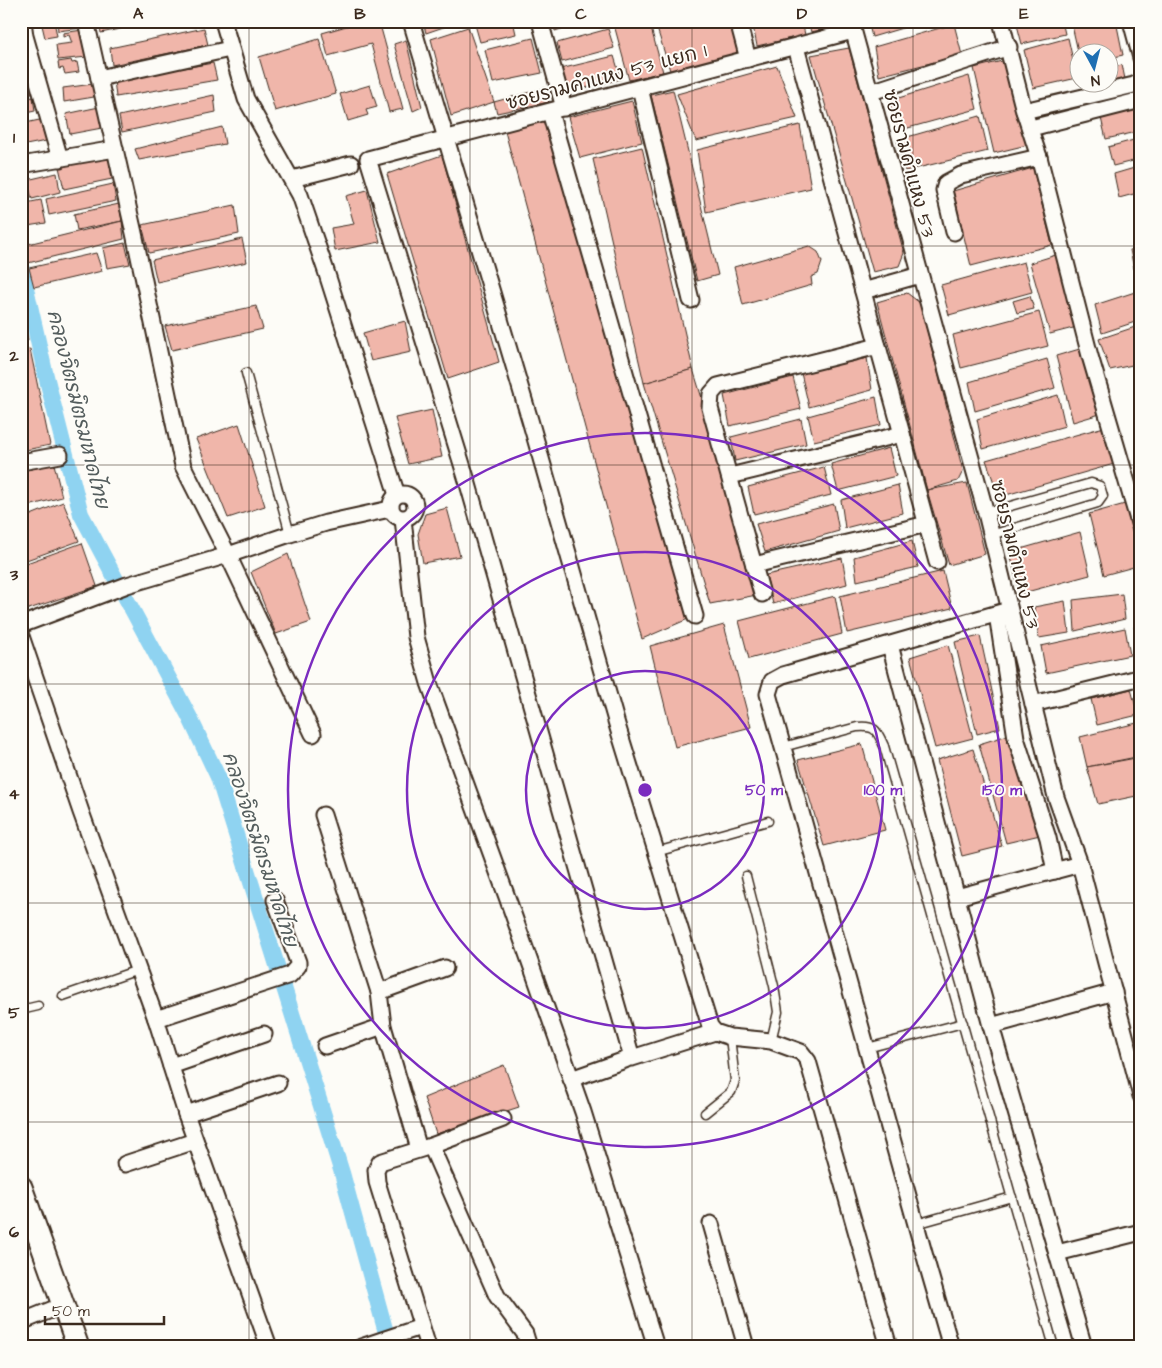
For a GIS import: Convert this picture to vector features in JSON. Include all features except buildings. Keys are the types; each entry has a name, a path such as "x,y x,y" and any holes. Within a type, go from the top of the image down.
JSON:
{"street":[{"path":"23,21 25,36 60,159"},
{"path":"86,21 182,466 228,555 313,734"},
{"path":"223,21 246,99 300,195 397,495"},
{"path":"411,21 618,728 710,1026 722,1034 771,1042 801,1052 808,1061 889,1347"},
{"path":"540,21 557,110 695,616"},
{"path":"738,21 748,60"},
{"path":"1002,21 1024,111 1040,157 1090,356 1141,530"},
{"path":"1131,21 1141,58"},
{"name":"ซอยรามคำแหง 53 แยก 1","path":"722,1034 632,1058 468,484 368,159 796,47 852,26"},
{"name":"ซอยรามคำแหง 53","path":"852,26 986,513 1003,612 1033,704 1056,797 1080,864 1141,1096"},
{"path":"796,47 937,562"},
{"path":"871,92 1008,47"},
{"path":"99,78 230,49"},
{"path":"1024,111 1141,82"},
{"path":"640,88 691,300"},
{"path":"1031,128 1141,100"},
{"path":"21,165 115,149"},
{"path":"954,232 944,190 946,183 961,175 1040,157"},
{"path":"292,179 351,164"},
{"path":"863,291 920,275"},
{"path":"762,594 710,408 711,394 718,386 878,346"},
{"path":"730,476 902,434"},
{"path":"21,462 60,455"},
{"path":"397,495 408,495 415,503 413,514 402,519 393,514 390,509 392,499 397,495"},
{"path":"21,625 127,585 326,523 390,509"},
{"path":"402,519 416,637 429,683 571,1079 656,1347"},
{"path":"754,565 927,524"},
{"path":"951,1347 768,694 772,681 783,675 1003,612 1016,738 1048,838 1055,871"},
{"path":"21,636 81,812 156,1019 195,1141 269,1347"},
{"path":"890,645 990,1026 1084,1347"},
{"path":"1033,704 1138,678"},
{"path":"323,815 379,992 383,1026 425,1148 497,1296 525,1334 529,1347"},
{"path":"957,897 1080,864"},
{"path":"156,1019 290,975 298,966 298,962 274,900"},
{"path":"379,992 446,968"},
{"path":"990,1026 1114,992"},
{"path":"325,1046 383,1026"},
{"path":"171,1066 264,1034"},
{"path":"571,1079 626,1060"},
{"path":"186,1114 278,1083"},
{"path":"428,1347 377,1182 376,1170 380,1162 503,1120"},
{"path":"124,1164 195,1141"},
{"path":"23,1200 78,1347"},
{"path":"711,1224 746,1347"},
{"path":"1057,1253 1141,1232"},
{"path":"21,1322 63,1305"},
{"path":"365,1345 421,1327"}],"lane":[{"path":"246,373 290,534"},
{"path":"986,513 1091,483 1100,486 1103,496 1098,503 991,534"},
{"path":"783,747 857,727 869,726 876,730 884,746 1054,1347"},
{"path":"656,852 768,821"},
{"path":"746,876 774,986 778,1012 771,1042"},
{"path":"63,996 138,970"},
{"path":"21,1010 38,1006"},
{"path":"867,1048 962,1023"},
{"path":"705,1114 731,1092 735,1081 722,1034"},
{"path":"916,1224 1012,1197"}],"waterway":[{"name":"คลองจิตรมิตรมหาดไทย","path":"21,266 45,372 81,514 189,716 218,777 342,1173 390,1347"}]}
